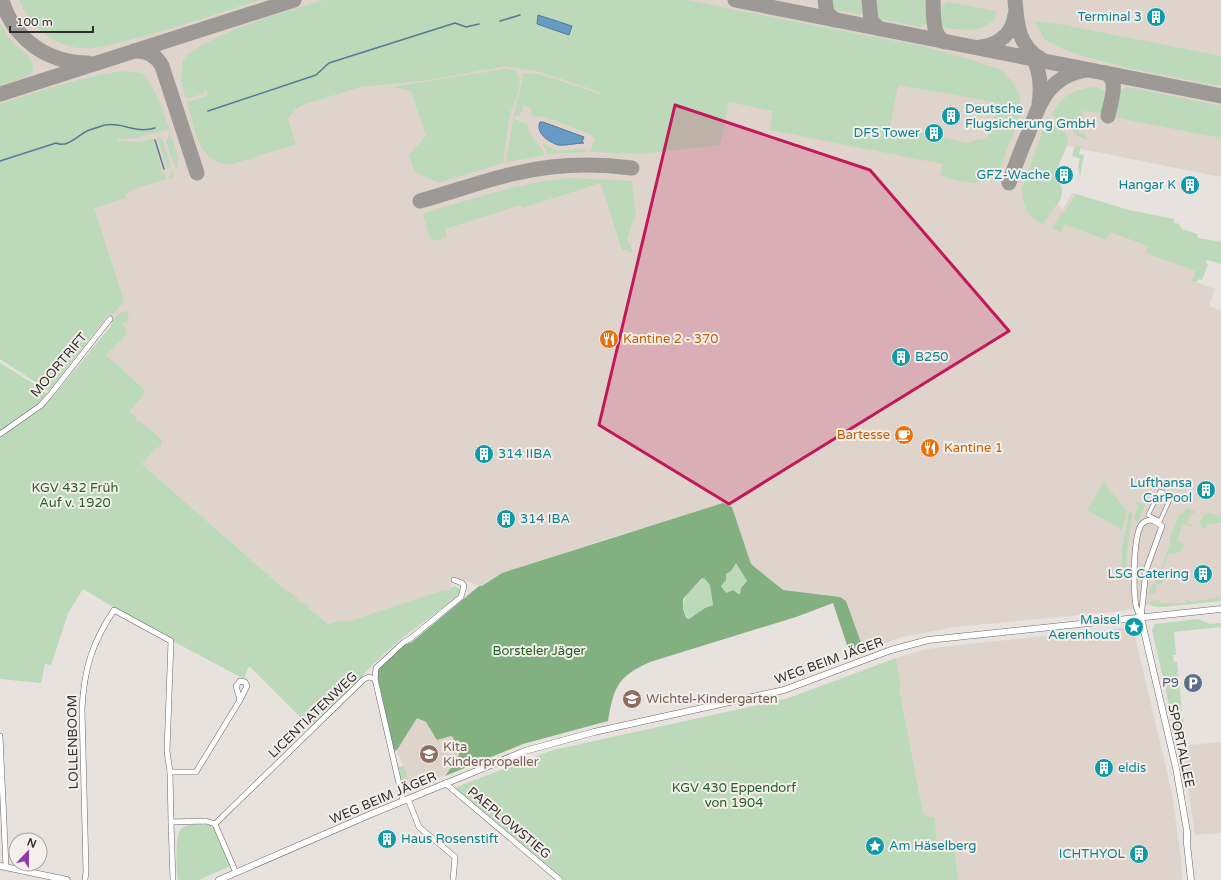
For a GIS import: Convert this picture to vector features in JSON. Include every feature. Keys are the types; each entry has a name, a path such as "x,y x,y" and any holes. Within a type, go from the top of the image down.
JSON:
{"street":[{"name":"MOORTRIFT","path":"0,434 40,406 110,319"},
{"path":"1160,491 1171,497 1160,521 1148,515 1160,491"},
{"path":"1152,520 1162,526 1146,570 1141,618 1137,609 1136,599 1136,552 1141,526 1146,521 1152,520"},
{"name":"LICENTIATENWEG","path":"215,824 364,679 369,677 375,679 376,668 404,642 461,597 464,586 462,583 454,580"},
{"name":"WEG BEIM JÄGER","path":"219,880 405,800 551,743 784,690 891,650 928,640 1221,609"},
{"name":"LOLLENBOOM","path":"85,880 82,709 84,683 90,655 101,629 114,610 171,641 167,751 170,772"},
{"name":"SPORTALLEE","path":"1141,618 1177,775 1187,831 1191,880"},
{"path":"375,679 405,800 419,828 455,857 453,880"},
{"path":"173,880 170,772 196,772 240,700"},
{"path":"0,736 3,866 67,880"},
{"name":"PAEPLOWSTIEG","path":"445,784 560,880"},
{"path":"171,822 206,821 215,824 236,873"}],"highlighted area":[{"path":"675,105 870,170 1009,331 729,504 599,425"}],"shaded area":[{"path":"0,0 1221,0 1221,177 1067,146 1059,165 1059,170 1055,171 1062,189 1061,198 1058,205 1063,209 1072,193 1172,229 1206,257 1196,282 1215,289 1209,306 1221,310 1221,601 1162,607 1150,605 1122,611 955,627 902,637 864,651 846,601 840,597 783,590 751,564 732,507 625,533 502,573 482,587 456,577 452,583 450,591 347,622 341,620 328,624 283,588 142,464 156,447 135,419 136,418 129,412 145,394 144,389 106,355 111,326 110,313 0,166"},
{"path":"1130,627 1134,632 1172,793 1181,858 1182,880 958,880 954,843 937,843 935,818 925,816 923,813 899,686 896,658 927,649"},
{"name":"Kita Kinderpropeller","path":"417,718 453,737 456,749 460,750 458,758 445,775 405,788 403,779 408,777 397,750"},
{"path":"1221,742 1221,833 1195,835 1187,781 1179,746"}],"green space":[{"path":"19,0 260,0 145,36 104,46 78,48 59,42 42,32 29,17"},
{"path":"324,0 686,0 926,47 1001,70 1010,79 1017,90 1020,100 1020,116 998,173 992,178 978,183 963,182 940,176 943,164 770,130 773,111 729,102 720,145 640,154 590,152 595,139 590,134 542,116 537,117 530,114 532,109 524,105 520,115 515,116 514,119 527,124 530,132 544,155 506,162 513,119 524,73 539,74 600,94 600,92 541,72 505,66 429,80 361,87 302,105 295,110 288,119 296,144 233,164 221,163 212,159 205,153 200,144 187,102 207,96 208,93 206,89 204,90 205,93 186,99 181,81 183,60 194,50 229,32","holes":["898,85 1000,103 997,105 992,133 981,140 977,139 969,143 890,127"]},
{"path":"831,0 864,0 865,11 860,15 837,10 832,7"},
{"path":"874,0 925,0 928,21 925,25 920,27 880,19 876,16"},
{"path":"948,2 996,11 997,15 987,26 980,28 966,30 944,28 941,22 940,14 942,7"},
{"path":"1035,21 1059,24 1221,56 1221,85 1213,85 1123,67 1073,53 1045,40"},
{"path":"0,24 9,38 29,58 33,67 32,72 27,76 0,85"},
{"path":"505,69 515,70 519,75 520,81 518,94 510,113 503,163 438,183 414,171 409,155 426,136 411,91 392,87"},
{"path":"124,71 142,73 147,79 158,99 169,129 142,136 140,138 118,139 118,141 140,142 153,138 162,171 166,179 131,190 126,194 126,198 94,208 124,301 110,317 109,314 49,391 0,359 0,104 92,76"},
{"path":"1096,87 1104,90 1104,108 1101,113 1083,111 1079,133 1085,134 1087,140 1076,135 1067,124 1051,115 1060,102 1069,94 1081,89"},
{"path":"1128,87 1221,106 1221,138 1118,118 1116,104 1118,95 1124,88"},
{"path":"1052,124 1061,130 1068,141 1059,163 1059,170 1055,171 1062,189 1061,198 1043,224 1033,219 1027,210 1023,199 1022,188 1044,127"},
{"path":"170,132 178,157 177,171 166,142"},
{"path":"157,137 162,138 174,176 172,179 170,179 169,176 172,170 171,167 167,168"},
{"path":"542,143 557,151 587,149 586,152 548,154"},
{"path":"1081,146 1079,154 1084,155 1080,177 1078,166 1080,159 1072,156 1074,148"},
{"path":"571,178 632,181 636,216 634,217 627,240 633,251 628,253 627,250 622,251 601,183 522,208 521,205 445,229 447,237 435,241 430,239 423,214 515,187"},
{"path":"1076,194 1129,210 1174,219 1173,221 1176,224 1178,223 1182,229 1197,234 1198,238 1221,242 1221,264 1207,260 1206,263 1208,264 1202,280 1199,279 1196,282 1192,281 1195,271 1146,253 1148,246 1110,232 1106,240 1064,224 1061,232 1053,229 1053,226 1061,214 1065,212"},
{"name":"KGV 432 Früh Auf v. 1920","path":"127,311 129,317 127,321 123,323 127,334 106,355 144,389 145,394 129,412 137,417 135,419 137,421 140,421 161,439 162,444 156,448 142,464 283,588 299,601 307,605 309,609 328,624 341,620 347,622 444,590 450,591 450,588 455,586 461,590 461,594 402,638 371,666 356,684 310,727 249,666 244,679 154,631 83,589 68,613 51,665 45,664 41,683 0,679 0,363 36,385 52,398 111,326 111,322 121,312"},
{"path":"1104,481 1107,487 1127,511 1122,530 1087,510"},
{"path":"1135,502 1145,505 1138,523 1134,518 1138,505"},
{"name":"Borsteler Jäger","path":"723,503 732,507 751,564 783,590 840,597 846,601 864,651 851,657 833,603 796,617 650,662 630,673 619,684 612,700 608,721 523,744 445,776 458,758 460,750 456,749 453,737 451,736 437,740 426,722 417,718 397,750 394,751 376,670 402,646 412,642 479,586 482,586 502,573","holes":["736,563 747,581 741,588 740,594 733,590 726,593 721,586 726,580 726,574 731,571","704,578 710,585 713,605 705,608 689,619 686,618 683,609 683,599 701,579"]},
{"path":"1186,508 1195,511 1194,514 1191,513 1187,523 1192,525 1191,527 1183,524 1177,541 1185,544 1184,547 1179,552 1168,554 1163,568 1164,583 1156,584 1156,594 1149,594 1148,590 1158,579 1170,543 1170,538 1179,515 1184,513"},
{"path":"1129,512 1133,513 1127,549 1126,575 1122,575 1122,548"},
{"path":"1210,513 1221,516 1221,523 1207,524 1207,529 1201,527 1200,522 1205,514"},
{"path":"736,563 747,581 740,594 726,593 721,586 726,580 726,574"},
{"path":"704,578 710,585 713,605 705,608 689,619 686,618 683,604 684,601 688,594"},
{"path":"1221,597 1221,601 1162,607 1152,606 1148,602 1159,600 1160,603 1186,603 1186,599 1191,602"},
{"path":"1198,619 1210,624 1221,623 1221,627 1174,632 1176,655 1173,655 1174,662 1177,662 1182,711 1179,711 1179,718 1183,718 1185,739 1177,740 1152,630 1155,624"},
{"name":"KGV 430 Eppendorf von 1904","path":"896,658 901,686 899,687 923,813 925,816 935,818 937,843 954,843 958,880 564,880 454,788 553,750 786,699"},
{"path":"404,766 408,778 404,779 405,788 436,778 436,780 406,792 403,789 398,767"},
{"path":"187,825 210,825 216,830 230,866 199,880 178,880 176,854 177,839 181,829"}],"water":[{"path":"538,15 572,26 569,35 537,24"},
{"path":"540,122 584,137 582,142 584,143 561,145 554,144 539,130"}],"waterway":[{"path":"500,21 520,15"},
{"path":"208,111 316,75 329,63 455,23 466,27 479,24"},
{"path":"0,161 56,143 68,143 87,131 105,125 117,125 142,130 155,128"},
{"path":"155,140 164,169"}],"taxiway":[{"path":"2,0 7,14 14,26 23,37 34,46 59,59 88,63"},
{"path":"0,94 294,0"},
{"path":"735,0 1221,96"},
{"path":"825,0 827,13 835,20"},
{"path":"869,0 871,21 880,29"},
{"path":"933,0 935,29 937,34 945,42"},
{"path":"1015,0 1018,26 1023,41 1033,54 1041,59"},
{"path":"980,47 993,44 1004,37 1008,33 1014,21 1015,15"},
{"path":"134,51 143,51 151,54 162,66 197,173"},
{"path":"1030,52 1038,70 1040,90 1039,104"},
{"path":"1009,183 1037,111 1048,92 1063,78 1073,73 1086,70"},
{"path":"1106,73 1110,77 1113,87 1108,116"},
{"path":"420,201 493,179 531,170 574,165 603,165 632,168"}],"place":[{"name":"Terminal 3","path":"1156,17"},
{"name":"Deutsche Flugsicherung GmbH","path":"951,116"},
{"name":"DFS Tower","path":"934,133"},
{"name":"GFZ-Wache","path":"1064,175"},
{"name":"Hangar K","path":"1190,185"},
{"name":"Kantine 2 - 370","path":"609,339"},
{"name":"B250","path":"901,357"},
{"name":"Bartesse","path":"904,435"},
{"name":"Kantine 1","path":"930,448"},
{"name":"314 IIBA","path":"484,454"},
{"name":"Lufthansa CarPool","path":"1206,490"},
{"name":"314 IBA","path":"506,519"},
{"name":"LSG Catering","path":"1203,574"},
{"name":"Maisel Aerenhouts","path":"1134,627"},
{"name":"P9","path":"1193,683"},
{"name":"Wichtel-Kindergarten","path":"632,699"},
{"name":"Kita Kinderpropeller","path":"429,754"},
{"name":"eldis","path":"1104,768"},
{"name":"Haus Rosenstift","path":"387,839"},
{"name":"Am Häselberg","path":"875,846"},
{"name":"ICHTHYOL","path":"1139,854"}]}
